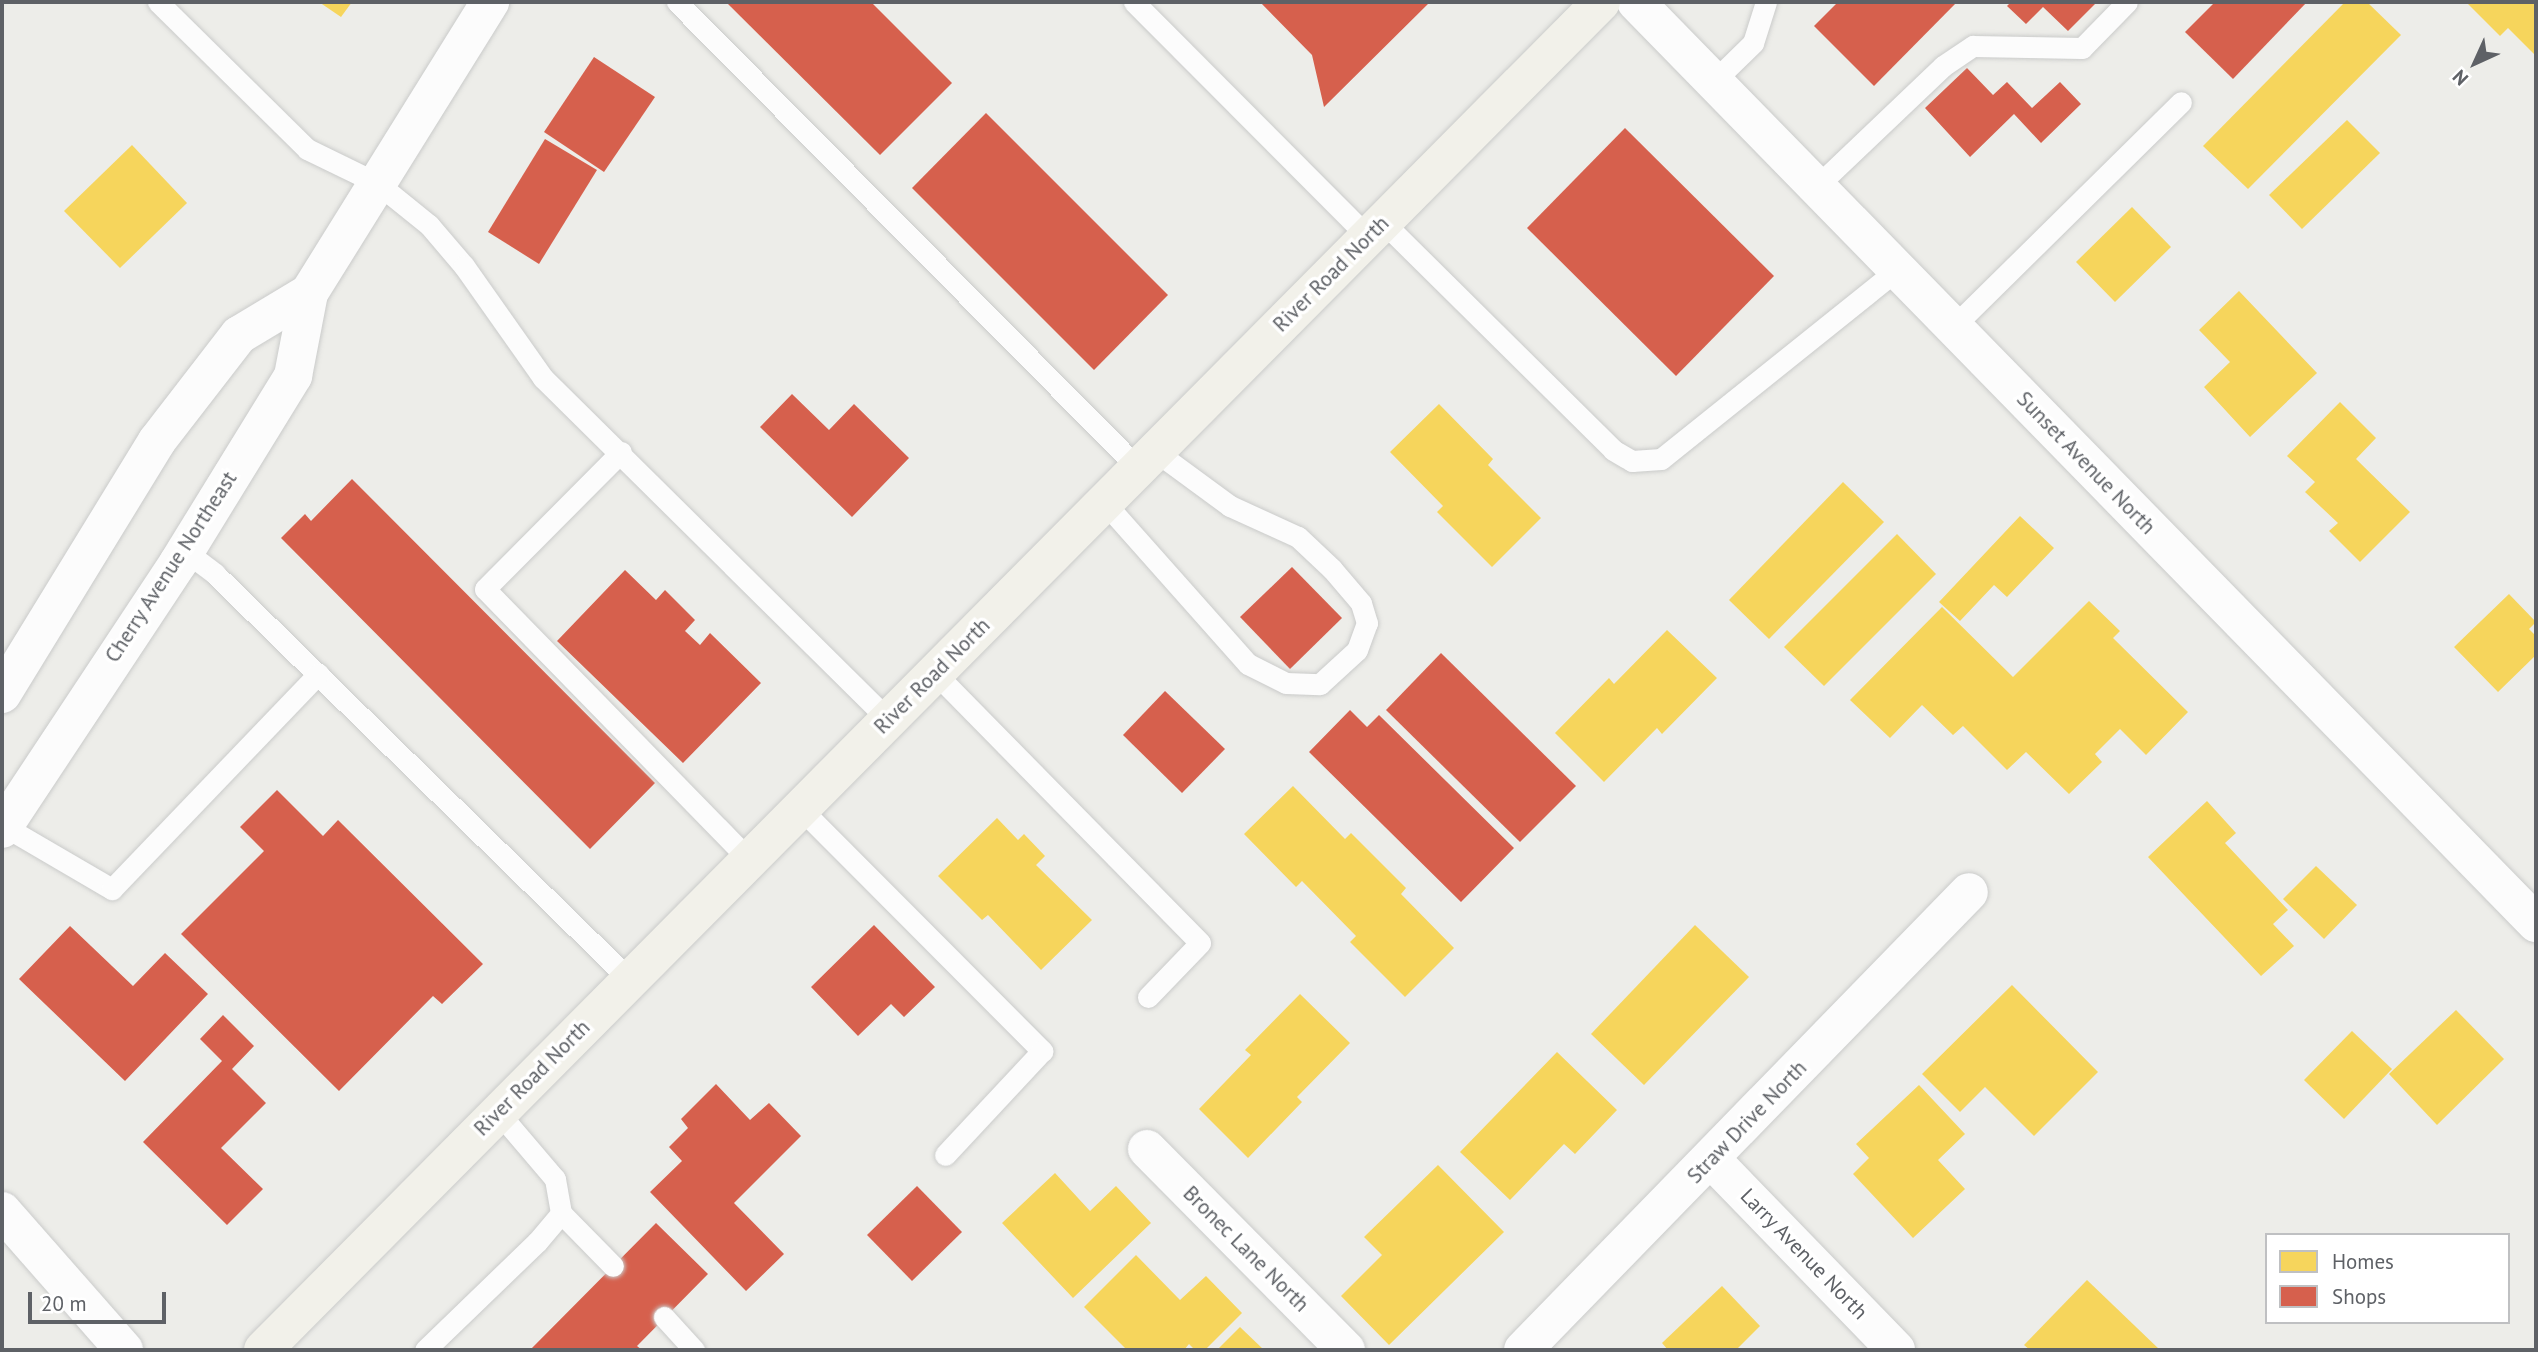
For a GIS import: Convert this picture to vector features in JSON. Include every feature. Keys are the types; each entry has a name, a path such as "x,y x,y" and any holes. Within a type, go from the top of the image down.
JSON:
{"main road":[{"name":"River Road North","path":"263,1350 1601,2"}],"street":[{"name":"Cherry Avenue Northeast","path":"3,828 185,551 293,376 309,293 490,2"},
{"name":"Sunset Avenue North","path":"1636,2 2536,923"},
{"name":"Cherry Avenue Northeast","path":"2,694 98,531 165,430 239,335 309,293"},
{"name":"Straw Drive North","path":"1523,1350 1712,1159 1969,892"},
{"name":"Bronec Lane North","path":"1147,1149 1346,1350"},
{"name":"Larry Avenue North","path":"1712,1159 1896,1350"},
{"path":"2,1211 124,1350"}],"lane":[{"path":"158,2 307,149 377,183 429,225 464,266 543,378 621,452 888,720"},
{"path":"677,2 1147,460 1230,506 1298,537 1332,569 1362,603 1367,623 1357,650 1320,684 1286,683 1248,664 1104,502"},
{"path":"1134,2 1613,450 1632,461 1661,459 1897,270"},
{"path":"1713,82 1753,43 1766,2"},
{"path":"1816,187 1943,66 1973,46 2082,48 2127,2"},
{"path":"1953,327 2181,102"},
{"path":"621,452 485,589 749,859"},
{"path":"185,551 215,574 630,980"},
{"path":"935,673 1200,943 1148,998"},
{"path":"3,828 112,889 317,674"},
{"path":"801,809 1042,1051 945,1154"},
{"path":"498,1111 555,1179 561,1213 613,1266"},
{"path":"427,1350 537,1242 561,1213"},
{"path":"664,1317 694,1350"}],"building: Homes":[{"path":"319,2 352,2 341,17"},
{"path":"2345,2 2367,2 2401,35 2248,189 2203,146"},
{"path":"2466,2 2536,2 2536,56 2508,28 2500,36"},
{"path":"2347,120 2380,153 2302,229 2269,195"},
{"path":"132,145 187,203 120,268 64,211"},
{"path":"2132,207 2171,247 2115,302 2076,262"},
{"path":"2239,291 2317,373 2250,437 2204,387 2230,362 2199,330"},
{"path":"2340,402 2376,438 2356,459 2410,512 2360,562 2329,531 2338,523 2305,492 2315,482 2287,456"},
{"path":"1439,404 1493,459 1488,465 1541,518 1492,567 1437,512 1443,506 1390,452"},
{"path":"1843,482 1884,522 1769,639 1729,600"},
{"path":"2020,516 2054,548 2007,597 1994,585 1960,621 1939,602"},
{"path":"1897,534 1936,574 1824,686 1784,647"},
{"path":"2509,594 2536,622 2529,629 2536,636 2536,655 2498,692 2454,647"},
{"path":"2089,601 2120,631 2113,638 2188,712 2146,755 2120,729 2095,754 2102,762 2069,794 2026,752 2007,770 1963,726 1953,735 1922,705 1890,738 1850,700 1942,607 2013,677"},
{"path":"1667,630 1717,678 1662,734 1657,728 1604,782 1555,733 1609,678 1614,684"},
{"path":"1293,786 1345,839 1351,833 1406,888 1401,894 1454,948 1405,997 1350,942 1356,936 1302,881 1296,887 1244,834"},
{"path":"2207,801 2236,833 2225,843 2288,910 2273,924 2294,946 2261,976 2148,857"},
{"path":"997,818 1018,840 1024,834 1045,856 1036,865 1092,920 1041,970 988,915 982,920 938,876"},
{"path":"2316,866 2357,905 2324,939 2283,899"},
{"path":"1695,925 1749,977 1644,1085 1591,1034"},
{"path":"2012,985 2098,1072 2034,1136 1985,1087 1960,1112 1922,1074"},
{"path":"1300,994 1350,1043 1297,1097 1302,1102 1248,1158 1199,1109 1251,1055 1245,1050"},
{"path":"2456,1010 2504,1059 2437,1125 2389,1074"},
{"path":"2352,1031 2392,1069 2344,1119 2304,1080"},
{"path":"1557,1052 1617,1110 1575,1154 1564,1144 1510,1200 1460,1152"},
{"path":"1919,1085 1965,1134 1938,1160 1965,1189 1913,1238 1853,1174 1869,1158 1856,1144"},
{"path":"1438,1165 1504,1232 1389,1345 1341,1296 1382,1255 1364,1237"},
{"path":"1055,1173 1090,1211 1116,1186 1151,1223 1073,1298 1002,1223"},
{"path":"1136,1255 1180,1300 1206,1276 1242,1313 1205,1350 1195,1350 1189,1344 1184,1350 1127,1350 1084,1307"},
{"path":"2087,1280 2160,1350 2030,1350 2024,1345"},
{"path":"1722,1286 1760,1326 1736,1350 1668,1350 1662,1343"},
{"path":"1240,1327 1264,1350 1217,1350"}],"building: Shops":[{"path":"726,2 871,2 952,83 880,155"},
{"path":"1260,2 1430,2 1324,107 1312,55"},
{"path":"1838,2 1957,2 1874,86 1814,26"},
{"path":"2011,2 2097,2 2068,31 2043,7 2026,24 2007,6"},
{"path":"2215,2 2307,2 2233,79 2185,32"},
{"path":"594,57 655,97 604,172 544,132"},
{"path":"1967,68 1993,95 2007,82 2032,108 2060,82 2081,104 2041,143 2014,114 1970,157 1925,108"},
{"path":"986,113 1168,295 1094,370 912,188"},
{"path":"1625,128 1774,276 1676,376 1527,228"},
{"path":"545,139 597,170 539,264 488,232"},
{"path":"792,394 829,430 854,404 909,458 852,517 760,427"},
{"path":"352,479 655,783 590,849 281,538 305,514 311,521"},
{"path":"1292,567 1342,618 1290,669 1240,617"},
{"path":"625,570 656,600 665,590 695,620 685,631 700,645 710,633 761,683 683,763 557,641"},
{"path":"1441,653 1576,786 1520,842 1386,710"},
{"path":"1165,691 1225,749 1182,793 1123,735"},
{"path":"1350,710 1367,727 1379,715 1514,848 1461,902 1309,752"},
{"path":"277,790 323,836 338,820 483,964 442,1004 433,996 339,1091 181,934 264,851 240,827"},
{"path":"874,925 935,987 904,1017 891,1004 858,1036 811,987"},
{"path":"70,926 133,986 165,953 208,994 125,1081 19,979"},
{"path":"223,1015 254,1046 232,1069 266,1103 221,1148 263,1189 227,1225 143,1142 222,1061 200,1039"},
{"path":"716,1084 750,1120 769,1103 801,1136 734,1203 784,1254 746,1291 650,1192 682,1161 669,1147 688,1128 681,1119"},
{"path":"917,1186 962,1232 912,1281 867,1235"},
{"path":"656,1223 708,1274 637,1346 642,1350 530,1350"}]}
